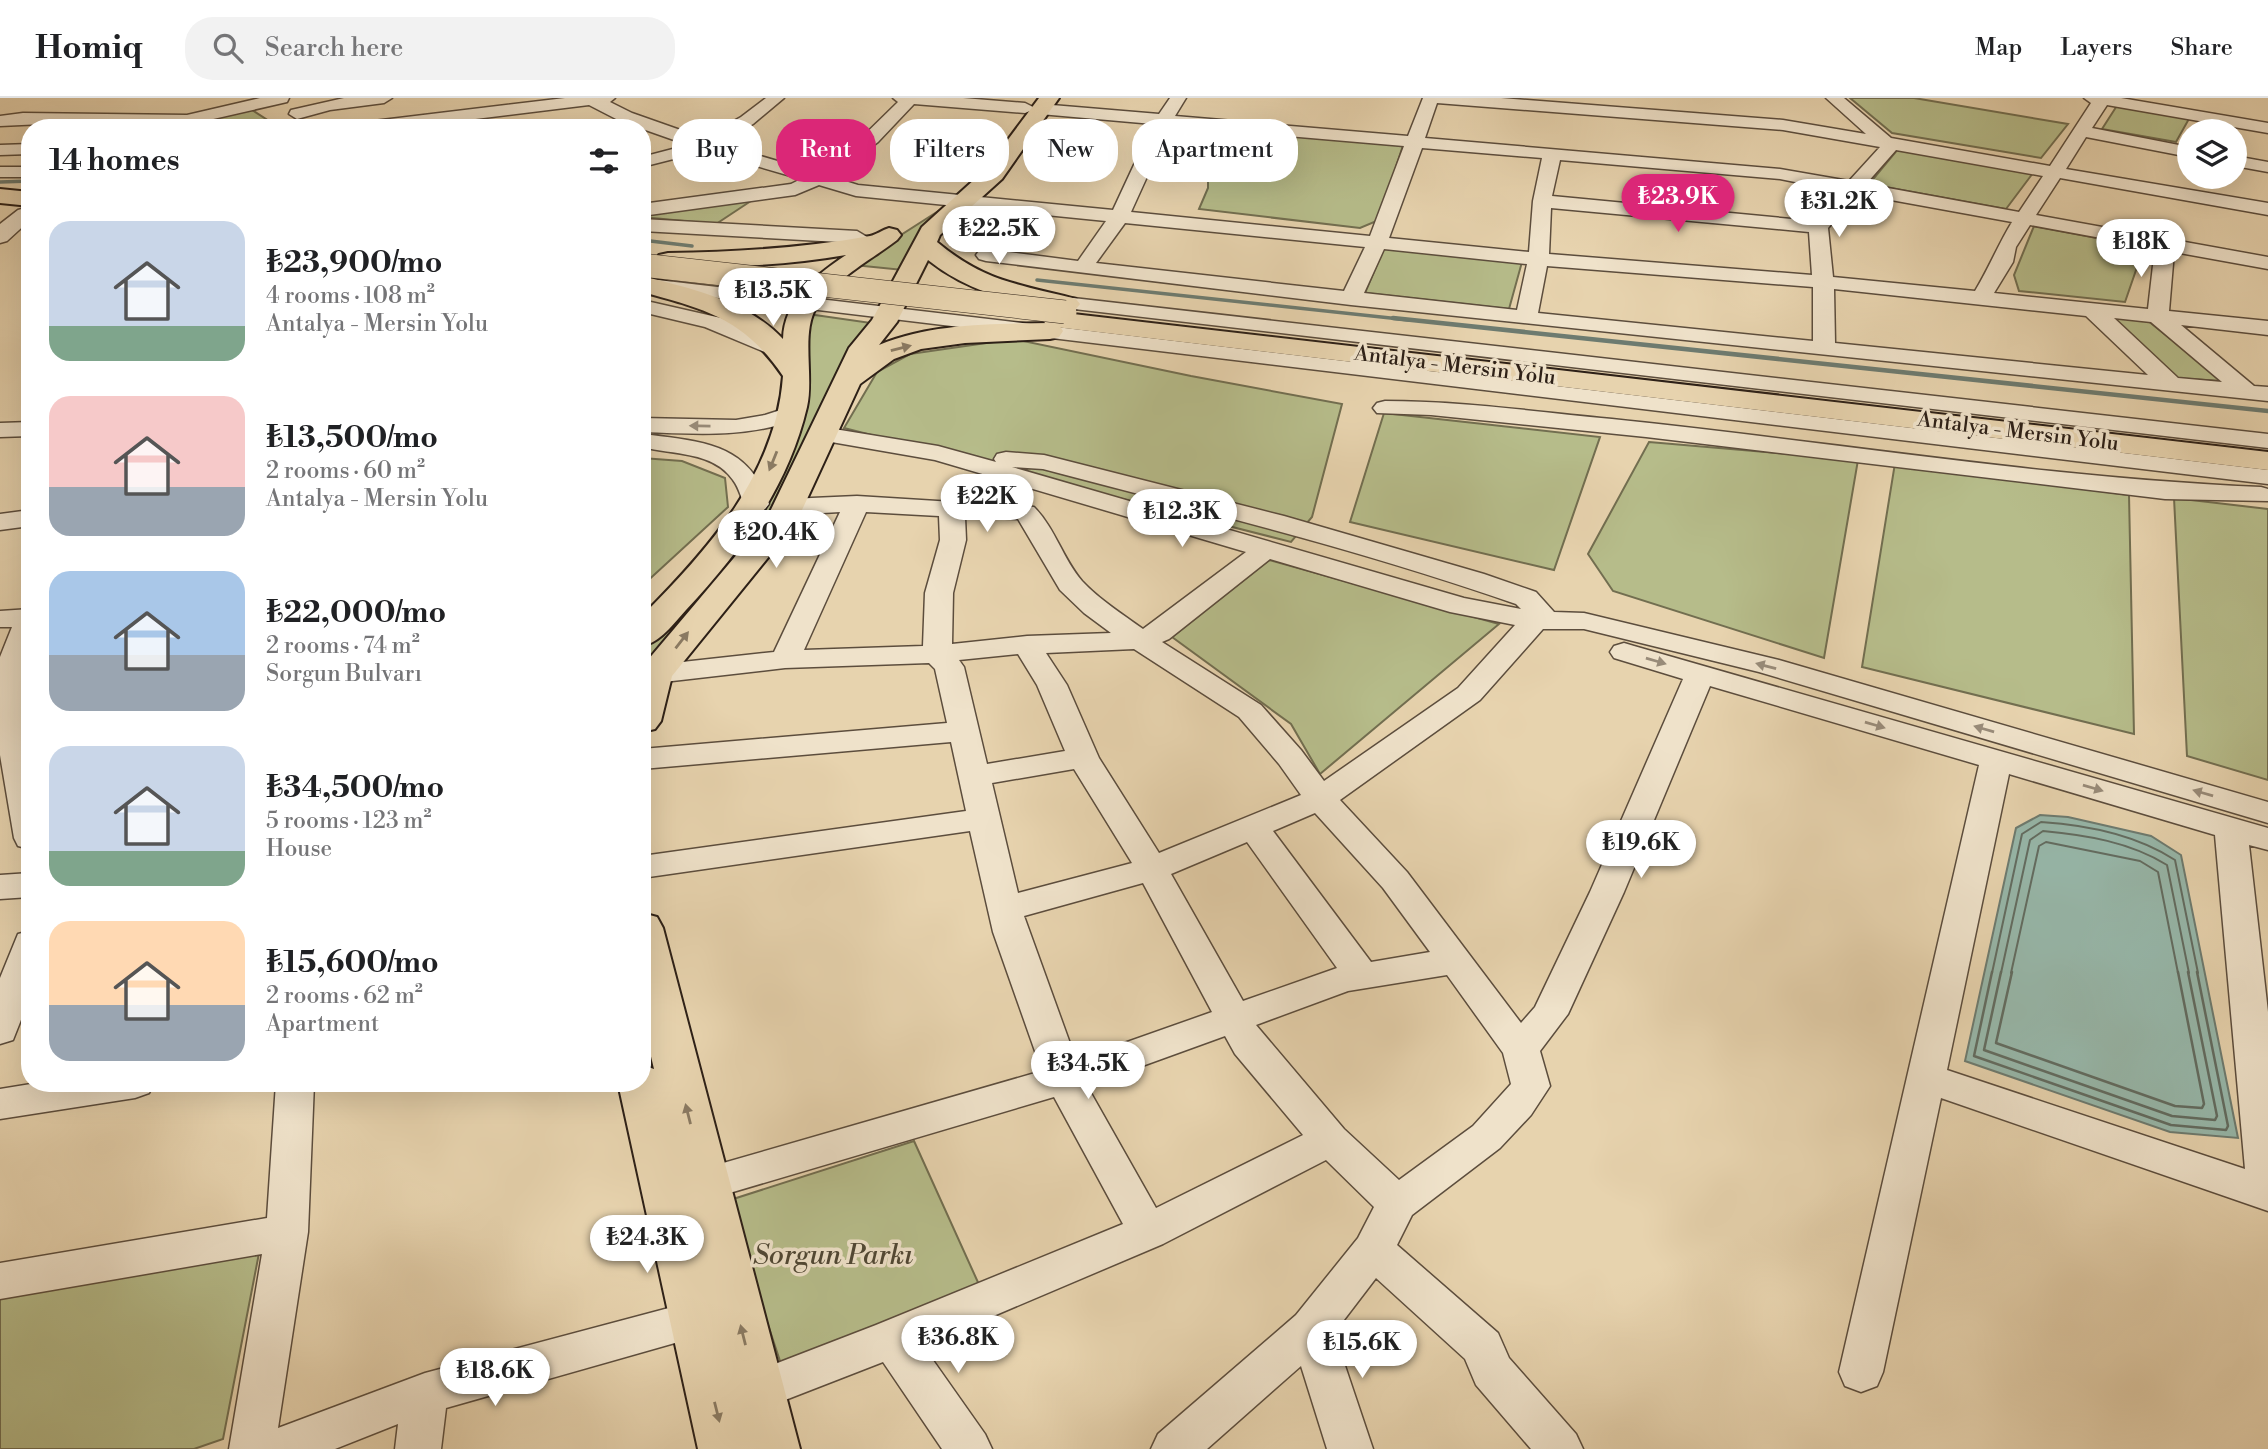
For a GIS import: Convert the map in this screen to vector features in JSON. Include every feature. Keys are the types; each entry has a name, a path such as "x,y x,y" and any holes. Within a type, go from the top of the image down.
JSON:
{"main road":[{"path":"651,673 780,523 863,348 888,314 923,243 952,201 980,173 1037,103"},
{"path":"0,195 21,209"},
{"path":"668,260 798,256 870,243 952,201"},
{"path":"0,206 21,212"},
{"path":"788,362 797,321 806,304 838,270 889,235"},
{"path":"923,243 963,275 1014,295 1059,317"},
{"name":"Antalya - Mersin Yolu","path":"651,266 1059,317 2150,442 2268,452"},
{"name":"Antalya - Mersin Yolu","path":"651,275 1059,317"},
{"path":"651,286 709,302 734,313 769,336 788,362 795,390 790,414 756,503 725,548 651,626"},
{"path":"846,386 871,361 887,351 1059,317"},
{"name":"Antalya - Mersin Yolu","path":"2150,442 2268,461"},
{"path":"651,964 772,1449"},
{"path":"643,1092 726,1449"}],"street":[{"path":"83,119 103,98"},
{"path":"297,114 325,101 384,98"},
{"path":"750,119 776,98"},
{"path":"901,98 1037,103 1157,119"},
{"path":"876,132 910,98"},
{"path":"1165,119 1178,98"},
{"path":"1351,299 1433,98 1783,125 2268,209"},
{"path":"1679,152 1682,98"},
{"path":"1834,98 1888,142"},
{"path":"204,119 274,99 307,119"},
{"path":"436,119 595,99 632,119"},
{"path":"1981,298 2003,262 2006,247 2082,131 2099,99 2179,119"},
{"path":"620,119 626,117"},
{"path":"0,121 34,119"},
{"path":"651,126 672,133"},
{"path":"2247,127 2268,128"},
{"path":"1298,131 1552,153 1679,152 1780,174 2268,263"},
{"path":"2082,131 2177,146"},
{"path":"1824,348 1823,282 1818,227 1854,187 1888,142"},
{"path":"0,150 21,149"},
{"path":"1527,318 1532,281 1539,259 1542,201 1552,153"},
{"path":"651,161 672,155"},
{"path":"2247,163 2268,167"},
{"path":"723,230 811,182"},
{"path":"824,182 856,190"},
{"path":"1083,268 1119,217 1135,182"},
{"path":"651,209 795,189 856,190 1539,259 1823,282 2268,328"},
{"path":"0,195 21,194"},
{"path":"1542,201 1818,227"},
{"path":"1,227 21,218"},
{"path":"651,226 857,237"},
{"path":"2158,317 2165,244"},
{"path":"986,255 1351,299 2257,393"},
{"path":"651,258 902,285 1059,317 2268,477"},
{"path":"651,285 888,314 1059,317 2268,441"},
{"path":"651,308 705,319 744,332 788,362"},
{"path":"2091,309 2170,383"},
{"path":"2158,317 2257,393"},
{"path":"1385,408 1431,408 1660,431 2165,491 2268,495"},
{"path":"651,425 742,427 767,424 790,414"},
{"path":"0,430 21,429"},
{"path":"822,434 938,453 1044,462 1275,522 1526,598 1541,621 1571,636 2268,839"},
{"path":"0,441 21,441"},
{"path":"651,442 690,447 727,459 744,472 756,503"},
{"path":"938,453 1460,606 1541,621 1584,621 1769,666 2268,813"},
{"path":"789,507 857,504 1025,512 1033,520 1070,584 1094,607 1250,711 1290,757 1320,800 1395,880 1521,1049 1531,1086 1511,1115 1480,1144 1397,1203 1373,1250 1311,1329 1174,1449"},
{"path":"785,659 857,504"},
{"path":"0,512 21,509"},
{"path":"952,510 953,540 939,593 937,654 949,667 1004,909 1064,1079 1148,1231"},
{"path":"0,523 21,520"},
{"path":"651,675 785,659 937,654 1027,645 1140,640 1159,633 1266,550"},
{"path":"0,619 21,618"},
{"path":"1004,909 1152,869 1320,800 1469,694 1541,621"},
{"path":"21,640 14,658 9,689 21,786"},
{"path":"1027,645 1052,685 1083,758 1152,869 1248,1045 1330,1140 1397,1203"},
{"path":"1521,1049 1550,1014 1607,892 1700,674"},
{"path":"651,758 965,731"},
{"path":"975,776 1083,758"},
{"path":"1861,1372 1996,760"},
{"path":"651,866 984,819"},
{"path":"1253,827 1363,976"},
{"path":"1926,1079 2268,1194 2231,828"},
{"path":"0,887 21,886"},
{"path":"706,1184 1064,1079 1344,979 1456,961"},
{"path":"0,1030 21,969"},
{"path":"0,1104 77,1092"},
{"path":"252,1449 286,1232 294,1092"},
{"path":"757,1391 892,1339 1148,1231 1330,1140"},
{"path":"0,1281 286,1232"},
{"path":"1373,1250 1482,1347 1492,1371 1560,1449"},
{"path":"279,1449 425,1393 695,1320"},
{"path":"1311,1329 1350,1449"},
{"path":"892,1339 969,1449"},
{"path":"418,1449 425,1393"}],"green space":[{"path":"1850,98 1914,98 2068,124 2041,158 1892,133"},
{"path":"2118,104 2190,117 2177,119 2176,142 2102,129"},
{"path":"249,108 266,119 201,119"},
{"path":"1298,134 1404,142 1379,220 1360,228 1199,209 1208,182 1298,182"},
{"path":"1898,149 2033,173 2006,209 1869,184"},
{"path":"763,193 716,224 651,218 651,210"},
{"path":"954,201 903,270 854,265"},
{"path":"2034,226 2144,247 2125,302 2019,291 2014,275"},
{"path":"1384,248 1522,262 1509,309 1365,293"},
{"path":"808,314 871,323 773,518 651,665 651,640 724,563 762,517 784,471"},
{"path":"2096,316 2147,320 2223,381 2172,378"},
{"path":"1014,339 1342,404 1312,517 1291,542 844,428 877,372 910,354"},
{"path":"1384,413 1600,437 1554,570 1350,522"},
{"path":"1649,442 1858,460 1824,658 1613,591 1588,554"},
{"path":"651,459 682,461 725,478 728,507 651,578"},
{"path":"1895,463 2129,495 2134,734 1862,667"},
{"path":"2174,498 2268,509 2268,780 2187,756"},
{"path":"1269,560 1499,624 1320,774 1291,724 1172,637"},
{"name":"Sorgun Parkı","path":"914,1141 981,1289 781,1364 727,1201"},
{"path":"260,1248 223,1439 194,1449 0,1449 0,1294"}],"water":[{"path":"2040,815 2068,817 2151,836 2181,855 2238,1138 2170,1132 1965,1061 2016,828"}],"waterway":[{"path":"0,182 21,181"},
{"path":"651,241 692,246"},
{"path":"1037,280 1409,320"},
{"path":"1393,318 2268,411"}]}
